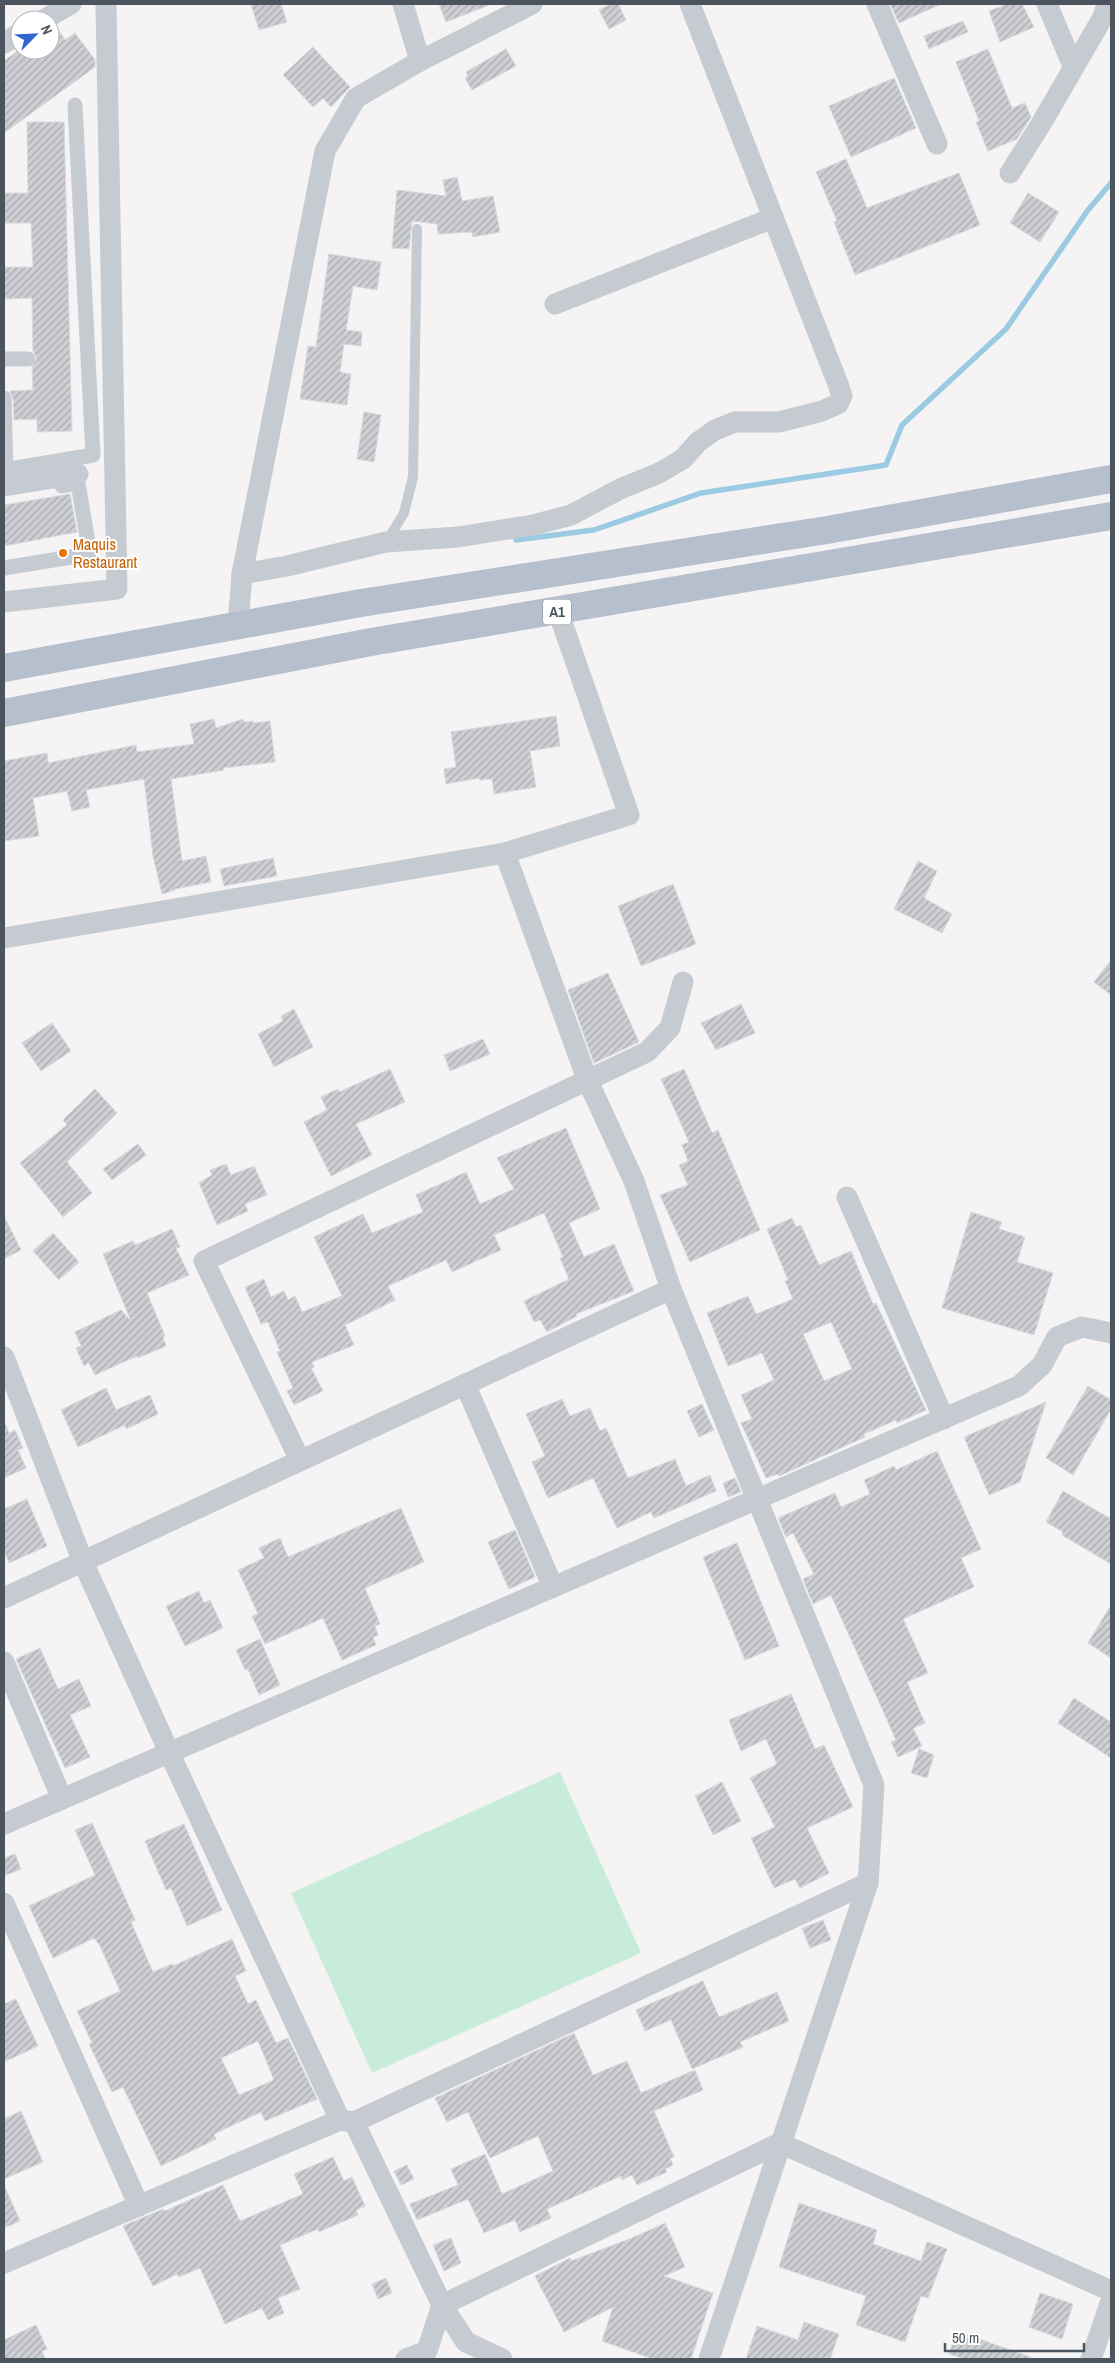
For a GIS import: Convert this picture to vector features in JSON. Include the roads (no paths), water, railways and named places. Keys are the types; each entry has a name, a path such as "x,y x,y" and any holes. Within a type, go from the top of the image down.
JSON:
{"main road":[{"path":"4,668 361,603 827,530 1111,479"},
{"name":"A1","path":"4,713 370,642 558,612 998,534 1111,516"}],"street":[{"path":"4,602 117,589 106,4"},
{"path":"403,4 420,62"},
{"path":"238,625 242,574 325,151 356,98 420,62 532,4"},
{"path":"242,574 288,566 386,542 458,537 533,525 572,515 620,489 659,473 683,459 698,442 715,430 735,422 779,422 822,411 838,404 842,396 838,384 690,4"},
{"path":"877,4 938,144"},
{"path":"1047,4 1073,66"},
{"path":"1010,173 1041,124 1103,17 1107,4"},
{"path":"4,476 93,455 75,105"},
{"path":"554,304 773,218"},
{"path":"4,359 28,359"},
{"path":"4,398 4,476"},
{"path":"4,476 78,474"},
{"path":"4,496 78,483 90,554 4,568"},
{"path":"4,938 505,853 629,815 558,612"},
{"path":"505,853 587,1079 634,1181 671,1289 874,1785 868,1883 709,2359"},
{"path":"300,1460 204,1261 647,1052 670,1028 682,982"},
{"path":"847,1198 944,1419"},
{"path":"4,1598 671,1289"},
{"path":"4,1824 1019,1386 1042,1366 1057,1337 1082,1327 1111,1333"},
{"path":"4,1357 83,1562 169,1752 347,2121 442,2305 466,2342 502,2359"},
{"path":"466,1384 553,1587"},
{"path":"4,1662 62,1799"},
{"path":"4,2263 347,2121 868,1883"},
{"path":"4,1903 139,2206"},
{"path":"406,2359 427,2351 442,2305 780,2143 1111,2291"},
{"path":"1091,2359 1111,2301"}],"lane":[{"path":"386,542 404,513 413,477 417,229"}],"waterway":[{"path":"516,540 594,530 701,493 886,465 902,425 1006,329 1088,210 1111,183"}],"place":[{"name":"Maquis Restaurant","path":"63,553"}]}
